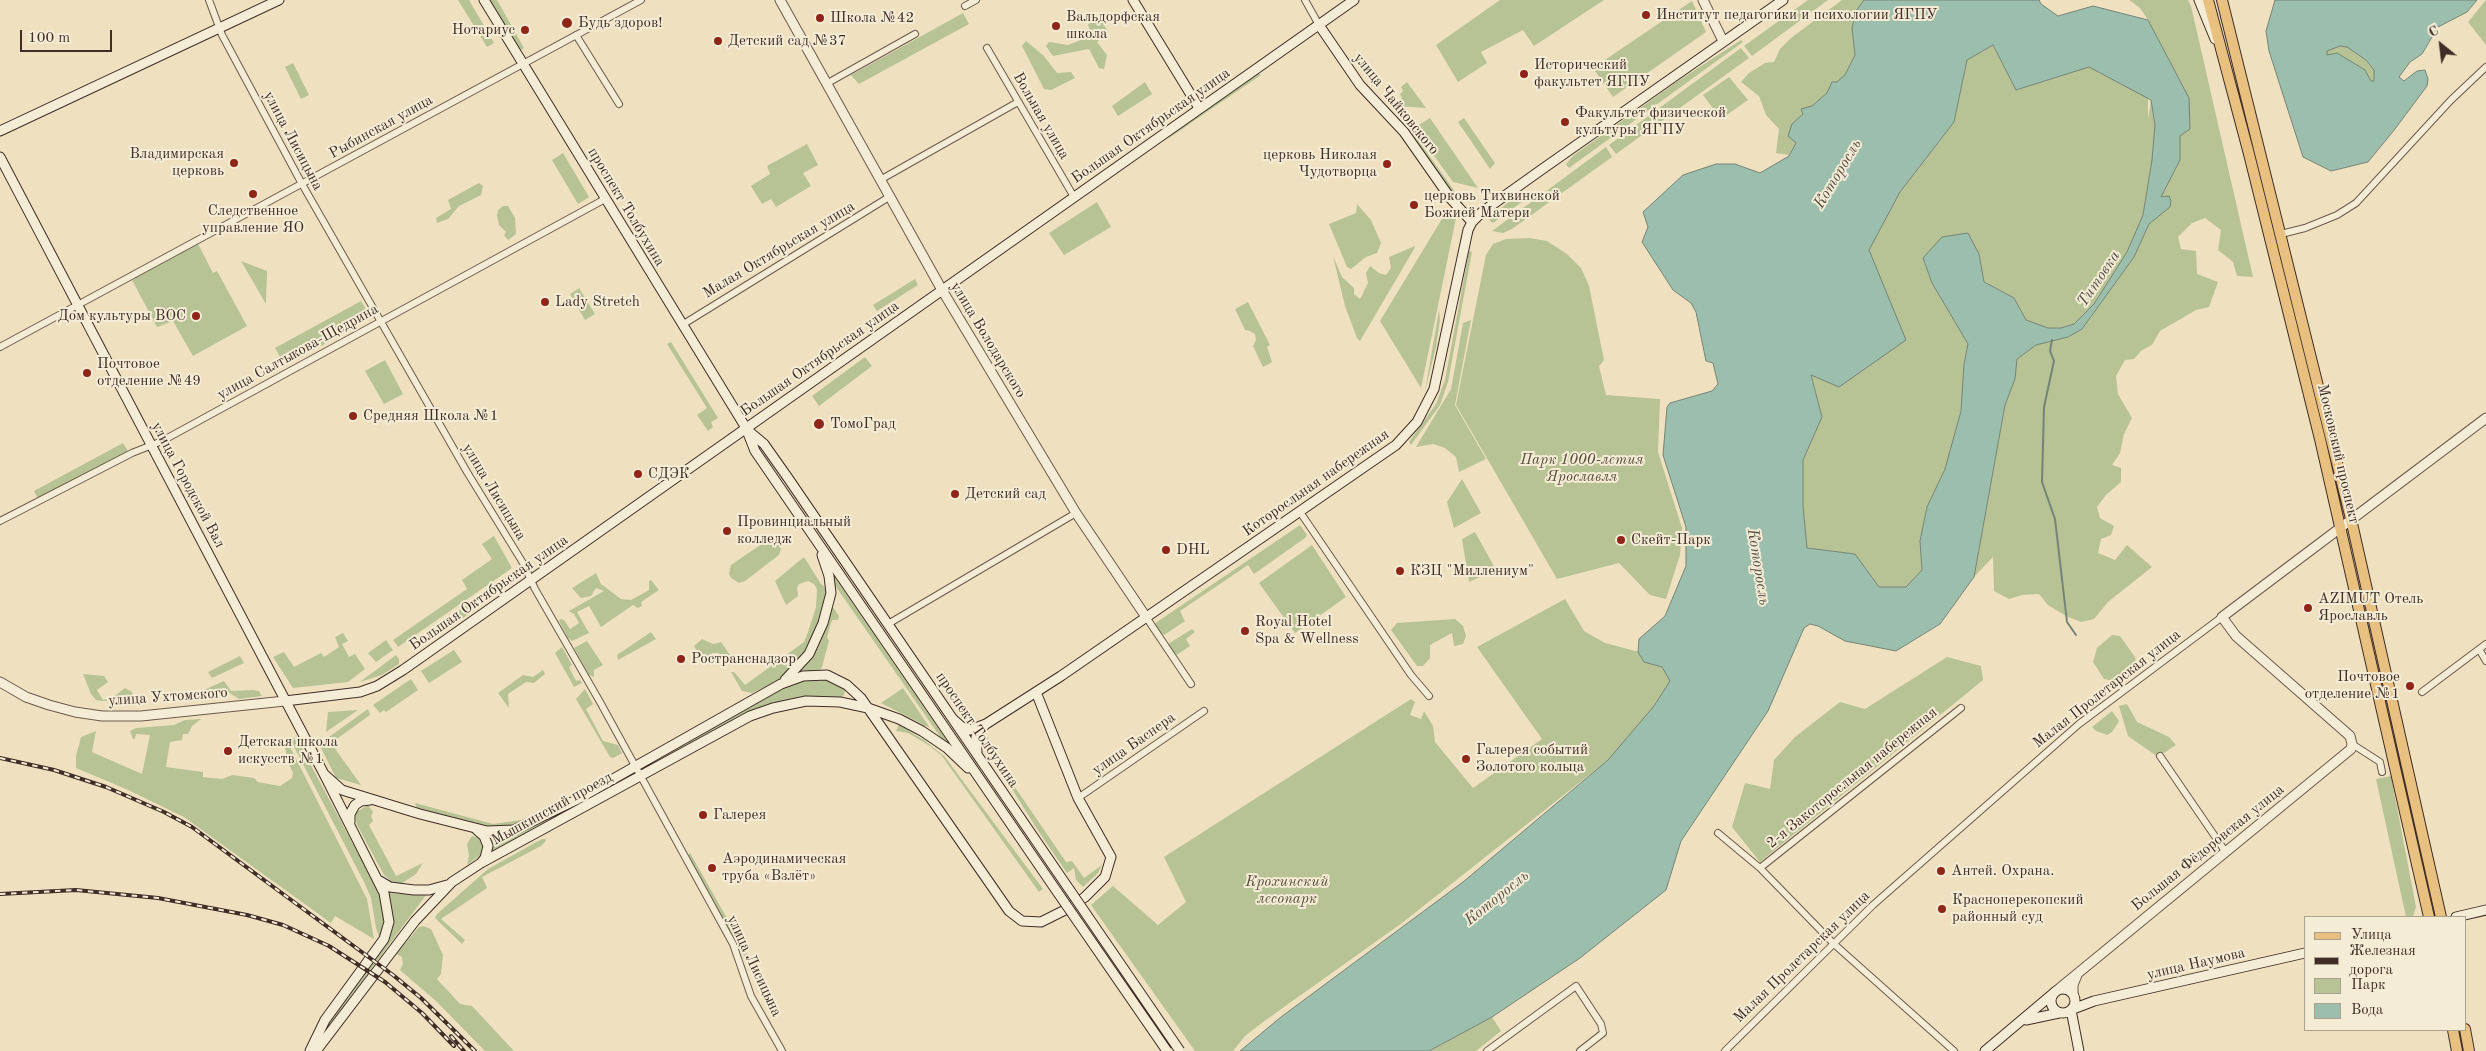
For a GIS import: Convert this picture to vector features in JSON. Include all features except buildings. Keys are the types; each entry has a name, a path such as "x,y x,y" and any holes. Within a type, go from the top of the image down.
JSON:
{"main road":[{"path":"0,131 279,0"},
{"name":"проспект Толбухина","path":"484,0 746,428 755,450 1167,1051"},
{"name":"улица Володарского","path":"780,0 942,290 1076,512 1146,617"},
{"path":"1133,0 1199,108"},
{"name":"Большая Октябрьская улица","path":"285,701 348,695 377,686 404,670 1354,0"},
{"path":"1703,0 1723,40"},
{"path":"1472,222 1490,207 1723,40 1783,0"},
{"path":"2199,0 2221,54"},
{"name":"Московский проспект","path":"2208,0 2249,154 2340,527 2429,916"},
{"name":"Московский проспект","path":"2223,2 2351,519 2441,916"},
{"name":"улица Чайковского","path":"1319,25 1360,85 1404,132 1451,198 1472,222"},
{"name":"улица Городской Вал","path":"0,157 352,827"},
{"name":"Которосльная набережная","path":"986,724 1300,512 1384,454 1402,439 1422,415 1439,372 1464,247 1472,222"},
{"name":"Малая Пролетарская улица","path":"2222,617 2486,418"},
{"name":"проспект Толбухина","path":"746,428 764,444 788,478 1180,1051"},
{"name":"Мышкинский проезд","path":"781,684 809,654 818,638 827,610 831,592 829,576 816,541"},
{"path":"2222,617 2236,636 2350,736 2352,744"},
{"name":"Мышкинский проезд","path":"324,774 342,790 378,802 494,832 523,828 636,767 781,684 803,676 822,674 833,676 847,685 868,708"},
{"name":"улица Ухтомского","path":"0,682 26,697 49,706 102,716 141,716 285,701"},
{"path":"840,702 848,696 850,689 847,685"},
{"path":"868,708 1009,912 1022,921 1041,922 1068,909 1090,892 1107,871 1110,857 1109,852 1078,798 1036,692"},
{"name":"Мышкинский проезд","path":"316,1051 415,921 452,882 481,864 750,716 794,703 840,702 868,708 899,719 935,739 983,782"},
{"path":"886,733 888,723 899,719"},
{"path":"953,719 962,727 970,730 986,724"},
{"path":"980,759 975,742 978,731 986,724"},
{"name":"Большая Фёдоровская улица","path":"1985,1051 2225,851 2345,754 2352,744"},
{"path":"310,1051 325,1020 384,939 389,922 388,910 380,881 352,827 350,814 355,805 365,800 378,802"},
{"path":"473,828 484,836 488,846 485,858 481,864"},
{"path":"380,881 390,887 414,890 436,889 452,882"},
{"path":"2460,916 2486,910"},
{"name":"улица Наумова","path":"2072,1010 2094,1002 2304,953"},
{"path":"2079,972 2073,981 2075,1002 2072,1010 2079,1051"},
{"path":"2074,995 2064,989 2056,992 2051,1002 2076,1035"},
{"name":"улица Наумова","path":"2074,995 2085,1002 2094,1002"},
{"path":"2060,1013 2072,1010"},
{"name":"Большая Фёдоровская улица","path":"2017,1025 2034,1017 2060,1013"},
{"path":"2453,1031 2458,1051"},
{"path":"2466,1031 2470,1051"}],"street":[{"name":"улица Лисицына","path":"209,0 219,28 302,184 467,472 523,563 733,944 751,996 782,1051"},
{"name":"Рыбинская улица","path":"0,347 641,0"},
{"path":"965,6 976,0"},
{"name":"улица Чайковского","path":"1304,0 1319,25"},
{"path":"826,84 915,34"},
{"path":"576,35 619,104"},
{"name":"Вольная улица","path":"987,48 1074,197"},
{"path":"2281,234 2305,228 2337,215 2356,203 2450,100 2486,68"},
{"path":"880,180 1018,102"},
{"name":"Малая Октябрьская улица","path":"682,324 889,197"},
{"name":"улица Салтыкова-Щедрина","path":"0,521 151,445 605,199"},
{"path":"888,624 1076,512"},
{"path":"1300,512 1411,674 1429,696"},
{"name":"улица Володарского","path":"1146,617 1191,684"},
{"name":"Малая Пролетарская улица","path":"1726,1051 1873,905 2079,724 2222,617"},
{"path":"2422,692 2486,644"},
{"path":"2479,649 2486,662"},
{"name":"2-я Закоторосльная набережная","path":"1760,868 1961,708"},
{"name":"улица Баснера","path":"1078,798 1204,711"},
{"path":"2352,744 2380,762 2382,772"},
{"path":"2160,756 2225,851"},
{"path":"1718,833 1760,868 1834,944 1954,1051"},
{"path":"1487,1051 1576,986 1601,1024 1603,1033 1580,1051"}],"green space":[{"path":"458,0 469,0 494,43 487,47"},
{"path":"490,0 497,0 524,48 519,51"},
{"path":"1500,0 1604,0 1534,46 1523,30 1481,52 1487,63 1458,82 1436,45"},
{"path":"1808,0 1828,0 1752,56 1744,46"},
{"path":"1842,0 1864,0 1856,11 1852,28 1855,55 1845,75 1837,83 1832,83 1827,93 1792,124 1796,143 1789,155 1776,153 1779,129 1766,115 1759,96 1741,82 1749,73 1765,63 1774,62 1780,49 1791,38"},
{"path":"2129,0 2188,0 2191,6 2253,277 2237,276 2233,262 2218,250 2221,230 2205,218 2192,223 2178,237 2181,249 2196,251 2197,274 2218,282 2209,307 2196,310 2160,331 2152,345 2142,350 2134,359 2125,360 2116,376 2118,394 2132,418 2124,434 2120,453 2112,465 2121,468 2121,482 2106,495 2097,507 2100,518 2114,526 2111,535 2101,539 2098,553 2115,560 2127,545 2152,567 2108,602 2094,619 2081,622 2066,616 2048,605 2039,594 2022,595 2009,599 1994,591 1993,557 1974,577 2005,405 2015,379 2017,359 2036,345 2068,337 2082,329 2134,257 2149,224 2170,207 2160,197 2180,160 2180,136 2189,98 2148,20 2140,8"},
{"path":"2486,0 2486,45 2468,22"},
{"path":"1692,1 1706,32 1613,97 1593,68"},
{"path":"963,13 969,24 859,84 851,75"},
{"path":"1101,18 1108,33 1097,42 1107,55 1104,69 1099,68 1089,49 1053,56 1046,46 1049,42 1068,45 1081,40 1090,32 1088,24"},
{"path":"1741,40 1743,42 1569,168 1566,164 1574,155 1678,81"},
{"path":"1026,41 1044,56 1057,73 1071,72 1075,78 1051,90 1044,89 1022,46"},
{"path":"1993,45 2016,90 2089,67 2148,98 2148,119 2151,100 2155,125 2152,160 2143,215 2127,253 2094,304 2074,324 2061,328 2048,328 2026,320 2014,298 1984,282 1979,254 1923,258 1932,283 1968,344 1964,364 1961,411 1945,469 1927,507 1920,541 1922,570 1906,587 1879,587 1855,554 1807,548 1803,506 1803,460 1822,417 1811,375 1905,340 1869,250 1900,192 1954,122 1967,60"},
{"path":"2340,46 2347,47 2366,60 2374,70 2375,81 2371,81 2364,70 2337,53 2327,55 2327,51"},
{"path":"1741,48 1749,58 1616,154 1609,145"},
{"path":"293,63 309,95 301,99 285,67"},
{"path":"1258,73 1261,75 1169,138 1167,135"},
{"path":"1729,77 1748,100 1721,119 1703,95"},
{"path":"1145,82 1152,94 1118,116 1112,106"},
{"path":"1407,82 1426,108 1396,106 1395,103 1402,98 1400,94 1403,91 1401,87"},
{"path":"1430,118 1478,188 1453,182 1414,128"},
{"path":"1464,118 1495,163 1490,169 1458,122"},
{"path":"1411,130 1463,203 1458,203 1408,132"},
{"path":"807,144 818,165 803,173 811,186 776,207 771,199 762,204 751,186 770,174 767,166"},
{"path":"1606,147 1612,157 1512,229 1503,233 1492,231"},
{"path":"563,153 589,197 578,204 552,160"},
{"path":"479,183 483,186 481,195 459,206 448,219 437,223 436,218 451,209 448,200"},
{"path":"1527,192 1530,196 1493,223 1490,221 1490,217 1515,197 1520,201 1525,198 1524,194"},
{"path":"1097,202 1111,227 1064,255 1049,233"},
{"path":"1357,204 1371,220 1381,243 1377,253 1366,257 1351,269 1347,267 1329,224 1356,213"},
{"path":"503,206 508,206 515,218 516,234 508,240 504,235 506,232 499,225 497,216 498,210"},
{"path":"1448,209 1456,218 1421,388 1380,321"},
{"name":"Парк 1000-летия Ярославля","path":"1530,238 1547,241 1567,254 1581,268 1589,286 1604,360 1599,366 1606,395 1660,399 1658,452 1682,528 1680,555 1666,599 1650,595 1619,563 1557,579 1456,405 1486,255 1493,244 1506,239"},
{"path":"198,244 213,273 217,271 247,326 193,356 173,321 157,327 132,280 135,279 133,277 165,262 174,257 173,255"},
{"path":"1415,246 1360,341 1357,338 1345,306 1333,256 1342,277 1354,288 1354,294 1360,299 1368,283 1366,273 1370,266 1379,273 1386,275 1391,268 1389,257"},
{"path":"1469,251 1472,252 1448,382 1440,405 1411,445 1409,442 1436,404 1445,380"},
{"path":"241,261 267,271 266,304"},
{"path":"915,279 918,285 877,311 873,305"},
{"path":"579,288 595,314 585,320 570,294"},
{"path":"361,301 371,318 285,366 275,348"},
{"path":"1248,302 1270,345 1267,347 1272,362 1263,367 1253,346 1256,340 1255,334 1245,330 1235,309"},
{"path":"1439,310 1440,320 1436,347 1425,391"},
{"path":"1471,320 1455,405 1486,459 1459,472 1456,457 1445,448 1433,444 1416,447 1451,389 1463,323"},
{"path":"671,342 718,418 711,422 713,427 708,431 697,415 707,408 667,344"},
{"path":"865,357 872,366 819,406 812,396"},
{"path":"385,360 403,394 384,404 365,371"},
{"path":"123,443 128,451 38,499 34,491"},
{"path":"1462,479 1481,513 1454,528 1447,502"},
{"path":"1300,525 1307,535 1305,538 1254,574 1248,565 1180,611 1185,621 1164,635 1154,624"},
{"path":"1475,532 1496,570 1469,582 1462,539"},
{"path":"494,536 512,568 398,647 393,640 467,589 462,580 492,559 482,544"},
{"path":"772,537 780,541 782,546 779,555 745,581 739,583 731,578 729,574 731,565"},
{"path":"1312,545 1346,597 1295,633 1259,583"},
{"path":"804,557 821,584 827,589 826,604 809,648 789,672 775,682 752,693 742,691 731,672 734,672 745,685 804,642 816,607 817,589 814,584 808,581 799,584 797,588 798,596 786,605 775,581"},
{"path":"596,573 601,584 621,599 631,600 649,590 649,581 651,580 659,590 641,602 642,606 638,608 633,605 601,627 589,606 577,612 589,633 572,641 568,638 559,621 560,619 564,620 570,629 579,623 574,614 569,611 604,591 596,588 591,596 581,598 572,588"},
{"path":"832,573 952,748 941,738 832,581"},
{"path":"506,577 510,584 463,618 459,618 455,613"},
{"name":"Крохинский лесопарк","path":"1565,599 1584,631 1605,643 1662,658 1673,678 1642,725 1608,760 1402,923 1263,1022 1245,1036 1233,1051 1195,1051 1091,905 1113,886 1158,925 1186,902 1164,857 1411,699 1415,702 1410,715 1421,719 1424,711 1433,726 1435,742 1473,788 1542,739 1477,647"},
{"path":"832,606 839,616 838,620 832,620 822,667 820,670 797,674 818,648"},
{"path":"1455,619 1463,626 1466,636 1463,644 1454,646 1452,633 1430,645 1430,658 1423,666 1417,666 1391,630 1397,623"},
{"path":"1192,629 1195,632 1186,639 1190,646 1175,656 1168,644"},
{"path":"651,632 656,639 618,660 617,655"},
{"path":"343,633 348,641 342,644 349,657 355,654 365,669 348,682 293,688 273,657 284,652 294,667 321,653 324,657 339,647 335,637"},
{"path":"2112,635 2120,636 2135,657 2136,664 2114,681 2104,679 2093,662 2097,648"},
{"path":"702,639 713,644 721,642 734,661 727,665 724,657 718,653 712,653 709,658 701,659 694,646"},
{"path":"386,640 393,650 376,662 368,653"},
{"path":"587,641 603,665 594,670 594,677 589,675 574,648"},
{"path":"562,647 572,665 569,667 576,681 580,680 582,683 574,687 555,653"},
{"path":"454,650 462,662 429,683 421,671"},
{"path":"396,655 399,659 399,664 382,675 360,682"},
{"path":"240,656 244,663 212,678 208,672"},
{"path":"1947,657 1981,666 1983,680 1760,862 1732,827 1745,783 1770,789 1774,760 1795,737 1840,702 1865,709"},
{"path":"543,670 545,674 534,683 526,682 508,694 509,708 498,693 523,675 533,677"},
{"path":"83,674 104,676 108,682 97,690 103,700 113,697 125,688 132,692 133,697 130,701 96,700 91,694"},
{"path":"825,677 846,688 841,698 803,697 753,709 641,769 790,684 800,680"},
{"path":"411,679 418,690 386,712 384,710 380,713 373,705"},
{"path":"224,681 231,691 253,690 259,691 262,696 239,699 228,692 170,700 197,693"},
{"path":"903,688 930,728 881,703"},
{"path":"585,689 593,704 586,709 603,741 618,745 622,753 613,758 610,757 576,699"},
{"path":"2127,704 2137,722 2169,737 2176,745 2158,757 2128,736 2119,706"},
{"path":"368,709 370,715 331,743 361,785 336,778 319,744"},
{"path":"358,710 326,732 328,712"},
{"path":"2112,711 2119,721 2112,732 2107,735 2096,731 2092,727"},
{"path":"201,719 192,726 188,734 183,734 182,740 170,742 166,767 203,772 203,777 222,779 232,775 254,778 258,782 280,786 292,778 293,773 288,762 284,743 286,739 367,899 374,939 335,916 331,923 184,817 126,789 76,768 76,756 81,737 96,731 92,752 142,774 150,735 136,734 135,739 133,739 130,731 136,728 174,725 185,720"},
{"path":"899,725 924,740 945,757 1043,889 1039,892 942,756 930,746 908,733 896,731"},
{"path":"289,737 297,739 379,893 384,917 380,940 371,898 365,884"},
{"path":"988,737 997,761 1066,862 1072,861 1084,878 1102,865 1098,873 1083,887 1076,880 1074,868 1067,873 1037,829 989,752 985,744 985,738"},
{"path":"631,772 632,775 491,853 490,835 510,835 533,827"},
{"path":"2391,776 2416,907 2413,916 2406,916 2376,779"},
{"path":"415,803 493,824 521,820 524,822 506,827 484,826 417,808"},
{"path":"368,805 373,812 371,816 373,821 369,825 396,876 423,863 416,874 399,885 394,884 384,875 357,825 355,813"},
{"path":"472,836 481,838 484,849 482,854 467,865 469,856 467,844"},
{"path":"542,839 546,839 541,846 482,877 487,888 441,919 465,940 462,944 435,918 437,914 488,869"},
{"path":"690,853 754,966 752,970 688,856"},
{"path":"388,893 426,895 323,1034 321,1032 386,945 393,919"},
{"path":"423,926 431,929 443,955 441,974 437,979 460,1004 472,1006 514,1051 485,1051 437,1002 400,970 403,964 402,957 396,954 419,927"},
{"path":"1492,1017 1501,1031 1476,1051 1430,1051"}],"water":[{"name":"Которосль","path":"1864,0 2039,0 2041,4 2058,16 2093,6 2148,20 2189,98 2190,129 2180,136 2180,160 2161,197 2169,196 2171,201 2170,207 2149,224 2134,257 2082,329 2068,337 2036,345 2017,359 2015,379 2005,405 1974,577 1940,624 1896,651 1845,641 1818,626 1810,624 1804,628 1768,711 1681,841 1666,890 1580,958 1492,1017 1429,1051 1240,1051 1281,1017 1463,882 1608,760 1654,706 1670,681 1662,667 1644,662 1638,652 1639,639 1665,616 1686,566 1686,527 1663,455 1667,407 1670,403 1712,391 1718,384 1713,363 1706,361 1696,312 1691,303 1673,290 1642,242 1648,227 1643,212 1683,175 1716,164 1735,164 1760,173 1789,156 1796,143 1788,136 1792,124 1803,114 1801,109 1812,106 1827,93 1832,82 1837,82 1845,75 1855,55 1852,28 1856,11","holes":["1993,45 2016,90 2089,67 2151,100 2155,125 2152,160 2143,215 2127,252 2094,304 2074,324 2061,328 2048,328 2026,320 2014,298 1984,282 1979,254 1968,233 1942,237 1923,258 1932,283 1968,344 1964,364 1961,411 1945,469 1927,507 1920,541 1922,570 1906,587 1879,587 1855,554 1807,548 1803,506 1803,460 1822,417 1811,375 1839,387 1906,340 1869,250 1900,192 1954,122 1967,60"]},
{"path":"2275,0 2477,0 2467,12 2438,27 2422,54 2410,62 2399,77 2404,81 2417,71 2425,70 2428,79 2427,86 2368,162 2331,171 2303,157 2269,51 2266,31","holes":["2340,46 2347,47 2366,60 2374,70 2374,81 2371,81 2365,70 2337,53 2327,55 2327,51"]}],"waterway":[{"name":"Титовка","path":"2052,340 2050,351 2054,361 2044,407 2042,482 2055,519 2067,622 2076,635"}],"railway":[{"path":"0,758 54,770 106,787 164,812 192,827 393,975 421,998 475,1051"},
{"path":"0,894 76,890 158,898 247,915 283,925 329,946 385,982 422,1013 454,1046"},
{"path":"451,1036 464,1051"}],"place":[{"name":"Институт педагогики и психологии ЯГПУ","path":"1646,15"},
{"name":"Школа №42","path":"820,18"},
{"name":"Будь здоров!","path":"567,23"},
{"name":"Вальдорфская школа","path":"1056,26"},
{"name":"Нотариус","path":"525,30"},
{"name":"Детский сад №37","path":"718,41"},
{"name":"Исторический факультет ЯГПУ","path":"1524,74"},
{"name":"Факультет физической культуры ЯГПУ","path":"1565,122"},
{"name":"Владимирская церковь","path":"234,163"},
{"name":"церковь Николая Чудотворца","path":"1387,164"},
{"name":"Следственное управление ЯО","path":"253,194"},
{"name":"церковь Тихвинской Божией Матери","path":"1414,205"},
{"name":"Lady Stretch","path":"545,302"},
{"name":"Дом культуры ВОС","path":"196,316"},
{"name":"Почтовое отделение №49","path":"87,373"},
{"name":"Средняя Школа №1","path":"353,416"},
{"name":"ТомоГрад","path":"819,424"},
{"name":"СДЭК","path":"638,474"},
{"name":"Детский сад","path":"955,494"},
{"name":"Провинциальный колледж","path":"727,531"},
{"name":"Скейт-Парк","path":"1621,540"},
{"name":"DHL","path":"1166,550"},
{"name":"КЗЦ \"Миллениум\"","path":"1400,571"},
{"name":"AZIMUT Отель Ярославль","path":"2308,608"},
{"name":"Royal Hotel Spa & Wеllness","path":"1245,631"},
{"name":"Ространснадзор","path":"681,659"},
{"name":"Почтовое отделение №1","path":"2410,686"},
{"name":"Детская школа искусств №1","path":"228,751"},
{"name":"Галерея событий Золотого кольца","path":"1466,759"},
{"name":"Галерея","path":"703,815"},
{"name":"Аэродинамическая труба «Взлёт»","path":"712,868"},
{"name":"Антей. Охрана.","path":"1941,871"},
{"name":"Красноперекопский районный суд","path":"1942,909"}]}
